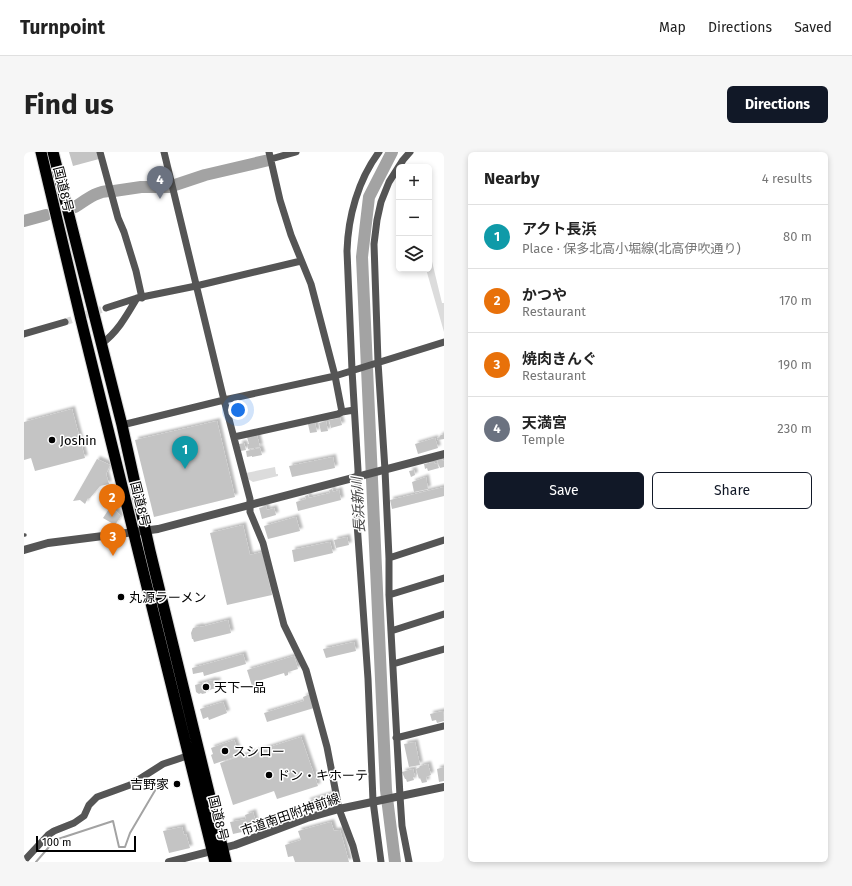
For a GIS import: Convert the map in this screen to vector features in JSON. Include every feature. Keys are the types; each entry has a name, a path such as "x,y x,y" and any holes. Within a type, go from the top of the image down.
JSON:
{"highway":[{"name":"国道8号","path":"41,152 189,756 218,850 226,862"},
{"name":"国道8号","path":"54,152 122,425 146,530 218,850 215,862"}],"street":[{"path":"100,152 118,218 136,271 140,298 108,340 101,344"},
{"path":"164,152 224,400 250,499 250,512 263,544 284,625 306,670 327,747 339,809 353,846 357,862"},
{"path":"296,152 270,155 280,200 291,236 311,284 335,376 342,412"},
{"path":"379,152 374,158 361,185 351,214 347,251 354,410 359,476 357,523 368,679 373,801 382,862"},
{"path":"409,862 402,826 396,738 389,595 389,558 377,363 374,244 381,202 389,182 410,152"},
{"path":"106,308 140,298 301,261"},
{"path":"24,334 64,322"},
{"path":"122,425 224,400 335,376 444,342"},
{"path":"234,437 354,410"},
{"path":"24,550 48,543 165,527 444,454"},
{"path":"389,558 444,540"},
{"path":"389,595 444,578"},
{"path":"391,631 444,614"},
{"path":"393,664 444,649"},
{"path":"396,738 444,726"},
{"path":"24,861 48,835 84,816 89,805 96,797 130,785 163,764 189,756"},
{"name":"市道南田附神前線","path":"168,862 235,845 307,818 339,809 444,787"}],"shaded area":[{"path":"432,261 442,303 444,303 444,332 427,272 432,272"},
{"path":"275,467 276,474 278,474 278,476 253,482 248,479 246,473"}],"building":[{"path":"69,152 97,152 99,159 73,166"},
{"name":"Joshin","path":"72,409 85,458 35,471 31,458 24,460 24,422"},
{"path":"340,418 342,425 331,428 329,420"},
{"path":"217,421 235,497 154,517 135,440"},
{"path":"326,421 328,431 321,432 319,423"},
{"path":"315,423 317,432 310,433 308,424"},
{"path":"444,434 444,439 438,440 437,438 440,437 439,436"},
{"path":"257,435 260,447 248,449 247,444 249,444 247,437"},
{"path":"435,438 438,448 418,454 415,444"},
{"path":"244,443 246,450 241,451 239,444"},
{"path":"260,448 262,455 247,457 246,451"},
{"path":"333,457 335,468 292,477 289,466"},
{"path":"97,459 110,465 106,474 109,484 100,486 90,498 88,498 85,504 80,500 73,501"},
{"path":"442,459 443,461 444,460 444,467 440,468 437,460"},
{"path":"434,462 435,464 437,463 439,468 428,471 427,468 425,469 424,464"},
{"path":"414,470 415,475 411,477 409,471"},
{"path":"426,477 428,489 414,492 412,482"},
{"path":"444,487 444,496 392,509 390,500"},
{"path":"332,489 333,492 339,490 341,500 298,511 296,502 306,499 305,496 308,495 309,498 330,493 329,490"},
{"path":"266,506 267,510 274,508 276,515 262,519 259,508"},
{"path":"109,509 112,509 121,516 115,525 103,518"},
{"path":"296,517 300,531 268,539 264,526"},
{"path":"243,525 250,555 262,552 272,595 227,605 210,533"},
{"path":"347,537 349,545 336,548 334,540"},
{"path":"330,542 333,553 294,562 292,550"},
{"path":"228,620 231,633 194,642 192,639 191,633 193,628"},
{"path":"354,642 356,651 326,658 323,649"},
{"path":"243,654 246,664 204,676 203,672 193,674 192,668"},
{"path":"294,656 298,669 288,672 288,675 285,676 284,673 255,682 256,685 252,686 247,670"},
{"name":"天下一品","path":"217,680 218,683 215,684 216,688 202,694 196,692 195,685"},
{"path":"310,694 314,708 267,722 264,713 304,701 303,697"},
{"path":"223,702 227,713 209,720 208,717 203,719 200,709"},
{"path":"443,711 444,721 437,723 436,720 432,721 430,714"},
{"name":"ドン・キホーテ","path":"301,737 318,786 277,799 274,791 233,805 220,763"},
{"name":"スシロー","path":"234,740 240,755 214,764 211,755 213,754 211,748"},
{"path":"415,742 420,765 409,767 404,744"},
{"path":"428,764 431,775 426,777 427,782 422,783 416,769 420,766"},
{"path":"444,767 444,781 439,782 437,769"},
{"path":"413,769 415,777 413,777 414,780 407,782 402,772"},
{"path":"333,793 336,803 314,809 312,802 307,803 307,801"},
{"path":"253,812 257,827 233,834 230,822 246,819 245,815"},
{"path":"331,822 334,831 340,830 349,862 295,862 293,856 288,857 285,845 301,840 298,831"},
{"path":"182,827 184,835 186,834 190,848 169,853 163,831"}],"waterway":[{"name":"長浜新川","path":"392,152 369,197 362,257 386,790 395,862"},
{"path":"114,191 141,187 169,187 205,175 269,160"},
{"path":"75,207 96,194 110,191"},
{"path":"24,221 46,215"},
{"path":"36,862 55,840 113,821 119,847 125,847 130,833 160,782"}],"tunnel":[{"path":"65,322 106,308"}],"place":[{"name":"天満宮","path":"160,199"},
{"name":"Joshin","path":"52,440"},
{"name":"アクト長浜","path":"185,469"},
{"name":"かつや","path":"112,517"},
{"name":"焼肉きんぐ","path":"113,556"},
{"name":"丸源ラーメン","path":"121,597"},
{"name":"天下一品","path":"206,687"},
{"name":"スシロー","path":"225,751"},
{"name":"ドン・キホーテ","path":"269,775"},
{"name":"吉野家","path":"177,784"}]}
